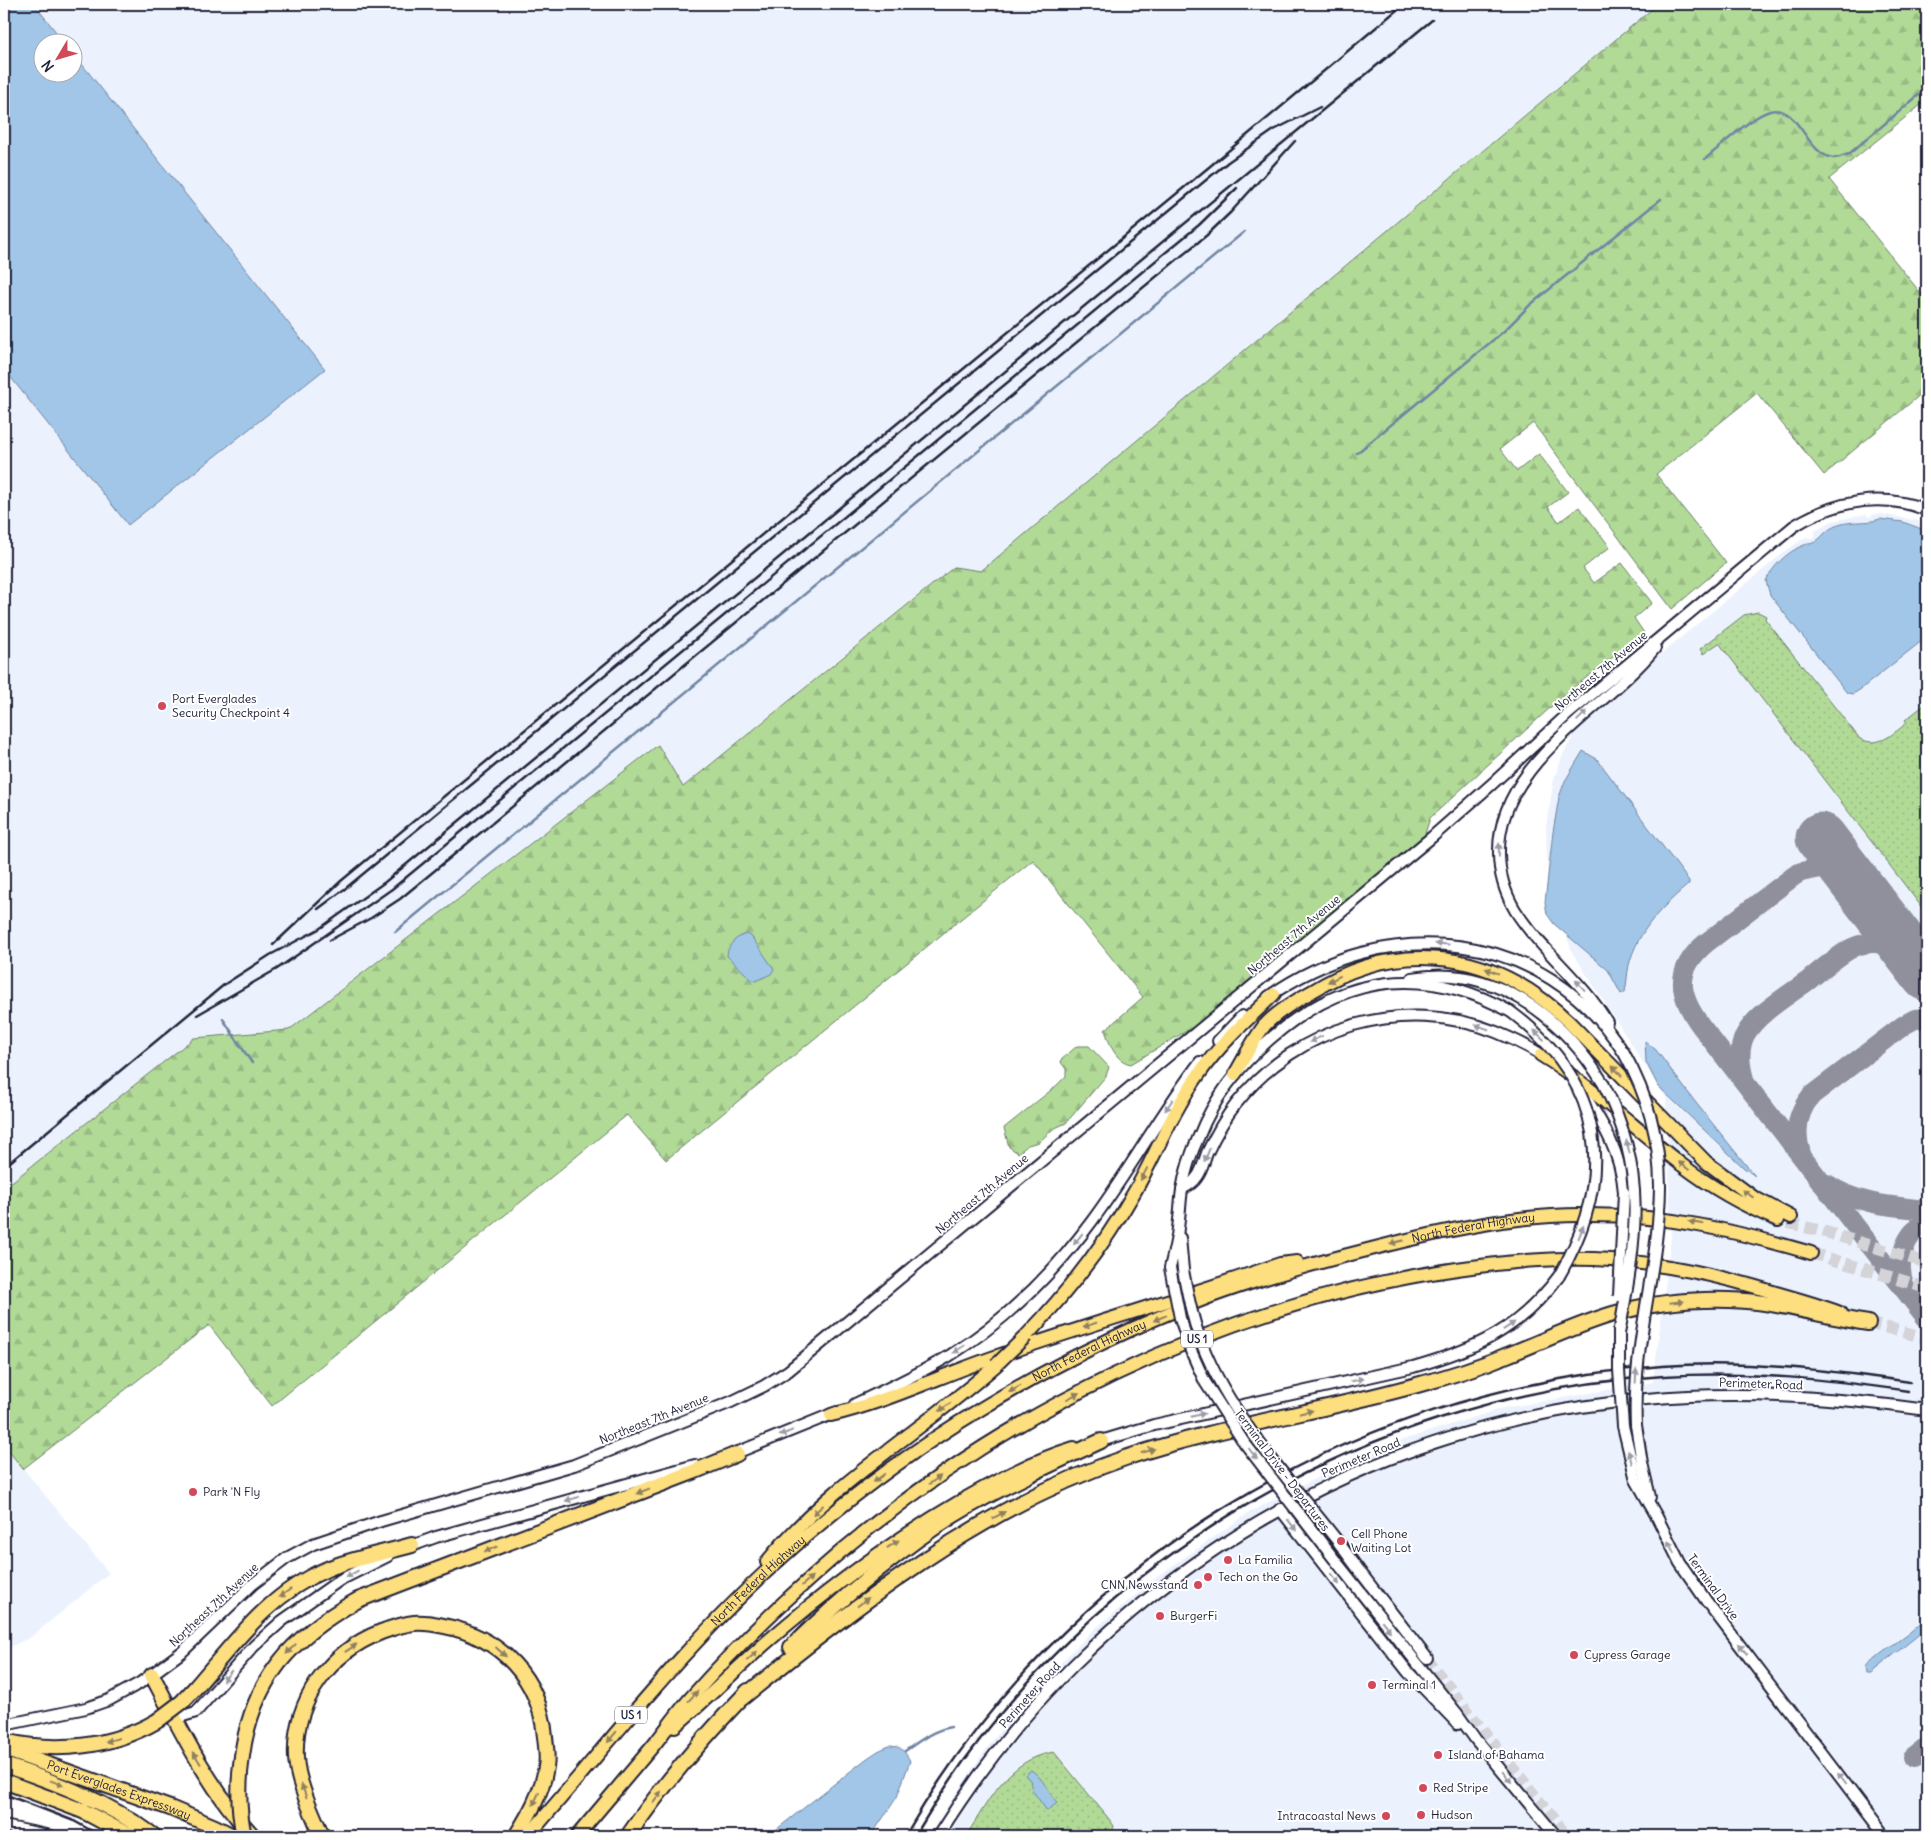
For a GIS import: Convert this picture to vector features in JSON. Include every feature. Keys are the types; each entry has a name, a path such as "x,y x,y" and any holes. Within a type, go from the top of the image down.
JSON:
{"highway":[{"path":"742,1698 846,1615 942,1548 997,1516 1046,1491 1123,1459 1200,1436 1417,1385 1482,1365 1599,1319 1648,1306 1697,1300 1738,1300 1794,1308 1828,1317 1868,1323"},
{"path":"628,1836 666,1785 704,1739 742,1698 814,1626 879,1570 930,1531 1001,1488 1100,1441"},
{"path":"244,1836 239,1802 241,1764 248,1720 259,1694 281,1660 300,1640 322,1622 358,1600 737,1454"},
{"path":"4,1741 16,1749 78,1746 102,1743 127,1736 157,1721 182,1702 257,1617 288,1590 329,1568 412,1545"},
{"path":"322,1836 300,1781 296,1758 300,1720 310,1693 322,1674 350,1648 392,1628 414,1623 455,1628 477,1636 496,1647 527,1680 538,1701 544,1721 546,1766 541,1790 516,1836"},
{"path":"152,1675 172,1713 223,1799 254,1836"},
{"name":"Port Everglades Expressway","path":"16,1749 215,1826 233,1836"},
{"name":"Port Everglades Expressway","path":"4,1765 87,1796 124,1816 154,1836"},
{"path":"4,1781 83,1811 130,1836"}],"main road":[{"path":"1236,1074 1265,1026 1304,996 1335,978 1361,968 1396,961 1432,958 1465,963 1500,974 1547,1002 1570,1023 1706,1162 1753,1197 1789,1220 1748,1206 1704,1181 1670,1156 1572,1076 1542,1055"},
{"path":"739,1597 779,1548 824,1505 865,1469 968,1390 996,1366 1026,1336 1076,1279 1111,1231 1142,1179 1199,1074 1222,1045 1274,994"},
{"name":"North Federal Highway","path":"528,1836 670,1669 739,1597 802,1540 884,1474 945,1431 1023,1384 1106,1342 1209,1297 1296,1269 1398,1242 1467,1227 1522,1219 1579,1215 1616,1215 1692,1222 1746,1234 1811,1253"},
{"path":"831,1415 866,1407 1000,1355 1280,1264 1339,1257"},
{"name":"US 1","path":"577,1836 688,1701 772,1613 836,1555 917,1492 988,1445 1070,1398 1146,1361 1252,1320 1332,1294 1415,1275 1499,1263 1583,1259 1661,1265 1710,1274 1868,1323"},
{"path":"651,1748 767,1642 825,1594 879,1554 948,1509 1022,1468 1049,1456 1100,1441"}],"street":[{"name":"Northeast 7th Avenue","path":"4,1725 86,1708 109,1700 152,1675 182,1652 252,1584 287,1558 313,1544 380,1521 574,1465 731,1402 764,1386 788,1370 1432,837 1561,720 1794,526 1832,507 1857,502 1874,500 1897,502 1927,510"},
{"path":"1657,1517 1642,1463 1636,1425 1636,1373 1654,1248 1660,1187 1657,1148 1650,1113 1639,1081 1600,1010 1589,995 1527,926 1515,909 1506,891 1500,870 1499,849 1500,832 1508,804 1529,771 1581,718 1641,664 1670,629"},
{"path":"172,1713 188,1716 199,1710 254,1646 305,1603 354,1572 412,1545 737,1454 831,1415 900,1383 949,1356 995,1323 1037,1286 1057,1265 1092,1221 1170,1103 1206,1056 1237,1021 1274,994 1316,969 1348,956 1401,945 1428,943 1456,945 1497,954 1546,976 1580,1000 1603,1023 1616,1040"},
{"path":"1427,1658 1251,1430 1228,1396 1215,1372 1198,1332 1183,1270 1178,1227 1182,1189 1189,1160 1212,1108 1253,1054 1294,1019 1321,1002 1356,989 1427,976 1454,976 1483,983 1519,998 1541,1012 1564,1031 1586,1058 1603,1082 1623,1128 1631,1158 1635,1189 1634,1235 1619,1334"},
{"path":"1100,1441 1154,1425 1413,1367 1452,1355 1484,1341 1515,1323 1542,1298 1559,1276 1579,1238 1591,1197 1594,1155 1591,1129 1581,1093 1568,1070 1542,1037 1511,1012 1477,995 1452,988 1424,983 1395,982"},
{"path":"1182,1189 1192,1184 1198,1176 1220,1127 1237,1103 1255,1083 1288,1055 1332,1031 1378,1018 1412,1016 1449,1019 1483,1027 1542,1055 1568,1076 1601,1120 1615,1151 1623,1180 1624,1192 1618,1312 1619,1334"},
{"name":"Terminal Drive - Departures","path":"1178,1227 1170,1268 1180,1318 1191,1351 1206,1382 1230,1422 1309,1528 1456,1712 1476,1740 1556,1836"},
{"name":"Terminal Drive","path":"1619,1334 1618,1370 1623,1426 1636,1480 1680,1563 1707,1602 1872,1817"},
{"name":"Perimeter Road","path":"938,1836 968,1790 999,1748 1051,1689 1100,1640 1136,1608 1195,1563 1280,1509 1365,1468 1428,1444 1504,1422 1560,1410 1648,1398 1717,1395 1818,1398 1927,1410"},
{"path":"1280,1509 1408,1672 1476,1740"},
{"path":"1872,1817 1885,1836"},
{"path":"1872,1817 1894,1836"},
{"path":"4,1826 50,1836"}],"shaded area":[{"path":"34,4 1654,4 1655,6 981,571 953,567 682,787 658,745 289,1030 194,1038 4,1188 4,369 128,525 325,369 82,64 82,32 56,32"},
{"path":"1866,514 1868,517 1882,514 1919,521 1919,524 1923,526 1927,525 1927,1836 928,1836 981,1756 1025,1698 1091,1632 1162,1573 1253,1510 1374,1449 1503,1408 1653,1382 1671,1238 1666,1098 1572,952 1547,881 1546,826 1554,779 1563,754 1576,731 1600,704 1788,549 1806,537 1812,538 1815,536 1815,531 1832,521"},
{"path":"4,1445 109,1573 31,1637 4,1650"}],"green space":[{"path":"1658,4 1927,4 1927,100 1829,179 1927,301 1927,389 1824,475 1757,393 1656,474 1726,563 1672,609 1533,423 1500,449 1517,471 1539,454 1568,492 1548,507 1559,522 1579,507 1610,547 1583,568 1594,583 1622,563 1652,603 1634,618 1644,633 1564,695 1430,818 1424,837 1195,1026 1131,1064 1117,1056 1111,1047 1105,1030 1143,997 1033,860 666,1160 627,1115 272,1406 209,1325 23,1469 4,1445 4,1188 194,1038 289,1030 658,745 683,787 954,567 981,571"},
{"path":"1758,612 1766,616 1765,619 1860,739 1874,742 1880,741 1907,723 1905,720 1927,703 1927,914 1719,643 1703,654 1700,649 1744,615"},
{"path":"1077,1046 1089,1046 1109,1067 1106,1076 1066,1123 1053,1129 1039,1142 1028,1145 1018,1153 1009,1147 1004,1128 1066,1076 1066,1069 1060,1061"},
{"path":"1054,1752 1114,1826 1111,1836 966,1836 992,1795 1012,1772 1038,1756"}],"water":[{"path":"4,4 34,4 56,32 32,32 32,82 82,82 82,64 325,369 128,525 4,369"},
{"path":"1880,519 1903,522 1927,531 1927,639 1923,640 1861,689 1853,694 1847,693 1770,595 1766,581 1772,570 1786,556 1796,549 1813,543 1833,527"},
{"path":"1583,751 1597,759 1689,881 1689,884 1652,920 1638,941 1629,965 1625,992 1621,994 1608,970 1554,924 1547,914 1545,902 1559,797 1565,781"},
{"path":"747,934 751,936 774,969 771,974 756,981 752,980 727,956 727,952 733,942"},
{"path":"1645,1041 1656,1050 1755,1176 1744,1168 1658,1086 1646,1062"},
{"path":"1927,1617 1927,1628 1871,1673 1866,1673 1865,1667 1868,1663 1909,1633"},
{"path":"889,1746 902,1750 910,1761 897,1797 871,1836 768,1836 866,1759"},
{"path":"1031,1770 1042,1781 1057,1803 1047,1811 1032,1790 1030,1780 1025,1775"}],"waterway":[{"path":"1705,159 1754,119 1770,111 1780,111 1789,115 1816,148 1824,155 1838,158 1849,154 1927,88"},
{"path":"1357,453 1504,331 1530,305 1661,199"},
{"path":"395,932 1244,232"},
{"path":"223,1019 252,1063"},
{"path":"905,1751 932,1733 951,1727"}],"taxiway":[{"path":"1841,864 1801,872 1794,876 1706,943 1688,963 1684,973 1684,993 1693,1015 1701,1026 1927,1319"},
{"path":"1744,1079 1741,1051 1743,1040 1750,1027 1774,1005 1852,948 1868,943 1889,945 1907,955 1922,970"},
{"path":"1801,1154 1797,1130 1798,1123 1803,1108 1812,1095 1904,1025 1915,1019 1927,1018"},
{"path":"1827,1184 1839,1191 1863,1200 1888,1206 1927,1210"},
{"path":"1905,1287 1901,1268 1904,1250 1912,1233 1927,1221"},
{"path":"1913,1758 1927,1747"}],"runway":[{"path":"1821,838 1927,976"}],"tunnel":[{"path":"1788,1223 1822,1231 1927,1263"},
{"path":"1811,1253 1927,1288"},
{"path":"1868,1323 1927,1338"},
{"path":"1427,1658 1568,1836"}],"railway":[{"path":"273,945 341,881 1209,167 1404,4"},
{"path":"4,1167 225,984 270,955 319,929 385,882 1432,20"},
{"path":"318,909 346,888 1228,162 1274,130 1320,107"},
{"path":"330,940 371,918 400,899 1207,235 1231,212 1295,141"},
{"path":"197,1015 277,969 392,889 1199,225 1237,188"},
{"path":"905,1836 970,1738 1046,1650 1131,1573 1225,1507 1326,1453 1433,1411 1546,1382 1662,1366 1693,1364 1755,1365 1910,1382"},
{"path":"915,1836 979,1741 1054,1655 1139,1579 1233,1513 1333,1460 1440,1418 1550,1390 1664,1376 1756,1375 1847,1383 1908,1391"},
{"path":"4,1794 74,1821 101,1836"}],"place":[{"name":"Port Everglades Security Checkpoint 4","path":"162,706"},
{"name":"Park 'N Fly","path":"193,1492"},
{"name":"Cell Phone Waiting Lot","path":"1341,1541"},
{"name":"La Familia","path":"1228,1560"},
{"name":"Tech on the Go","path":"1208,1577"},
{"name":"CNN Newsstand","path":"1198,1585"},
{"name":"BurgerFi","path":"1160,1616"},
{"name":"Cypress Garage","path":"1574,1655"},
{"name":"Terminal 1","path":"1372,1685"},
{"name":"Island of Bahama","path":"1438,1755"},
{"name":"Red Stripe","path":"1423,1788"},
{"name":"Hudson","path":"1421,1815"},
{"name":"Intracoastal News","path":"1386,1816"}]}
